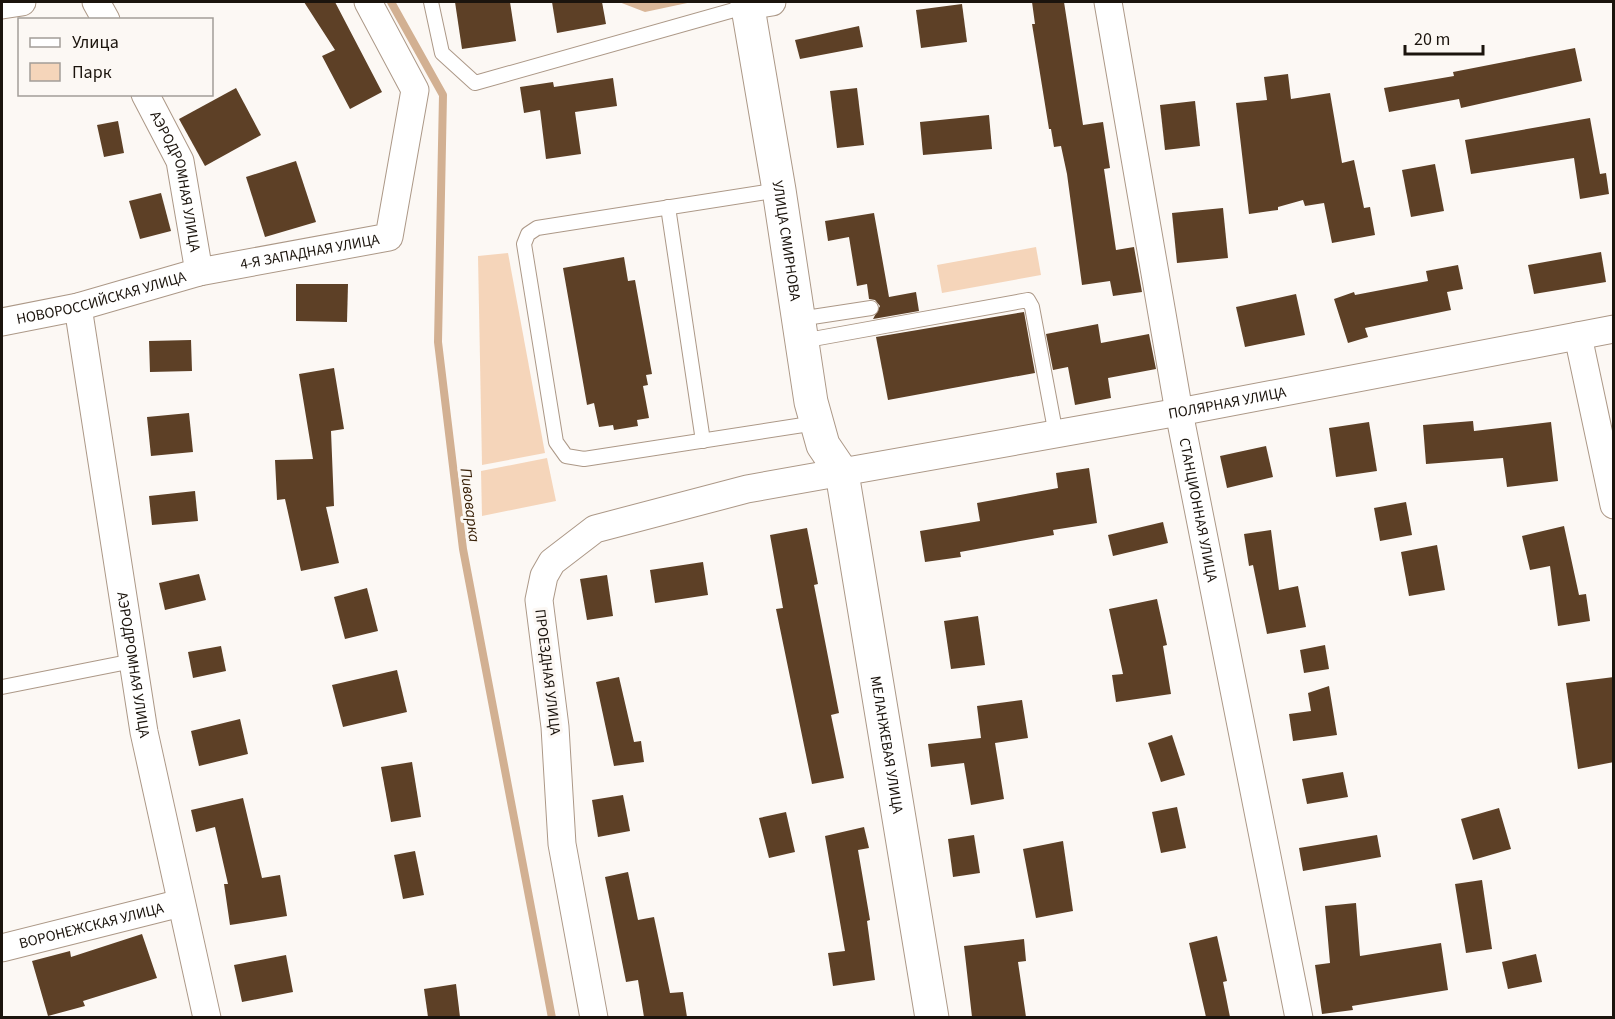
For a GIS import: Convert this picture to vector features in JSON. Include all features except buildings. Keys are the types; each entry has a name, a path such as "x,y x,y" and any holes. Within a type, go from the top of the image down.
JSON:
{"street":[{"path":"2,5 21,2"},
{"path":"96,2 105,18"},
{"name":"4-Я ЗАПАДНАЯ УЛИЦА","path":"200,272 389,237 415,90 368,2"},
{"name":"СТАНЦИОННАЯ УЛИЦА","path":"1107,2 1179,412 1299,1017"},
{"name":"УЛИЦА СМИРНОВА","path":"756,3 779,190 816,423 823,445 842,473"},
{"name":"АЭРОДРОМНАЯ УЛИЦА","path":"146,96 180,161 200,272"},
{"name":"НОВОРОССИЙСКАЯ УЛИЦА","path":"2,322 78,307 200,272"},
{"name":"АЭРОДРОМНАЯ УЛИЦА","path":"78,307 144,732 207,1017"},
{"name":"ПОЛЯРНАЯ УЛИЦА","path":"842,473 1056,435 1614,329"},
{"path":"1578,336 1614,505"},
{"name":"ПРОЕЗДНАЯ УЛИЦА","path":"594,1017 562,844 555,727 539,600 543,576 552,562 595,529 747,489 842,473"},
{"name":"МЕЛАНЖЕВАЯ УЛИЦА","path":"842,473 932,1017"},
{"name":"ВОРОНЕЖСКАЯ УЛИЦА","path":"2,948 181,903"}],"lane":[{"path":"431,2 442,53 475,82 756,3"},
{"path":"779,190 537,228 528,234 524,244 556,442 560,450 573,459 816,423"},
{"path":"668,207 703,441"},
{"path":"800,330 1028,300 1032,307 1056,435"},
{"path":"800,330 871,308"},
{"path":"2,687 133,660"}],"green space":[{"path":"1036,247 1041,275 942,293 937,265"},
{"path":"508,253 545,453 482,465 478,256"},
{"path":"547,458 556,501 482,516 481,471"}],"shaded area":[{"path":"619,2 692,2 645,12"}],"waterway":[{"name":"Пивоварка","path":"391,2 443,95 438,342 463,549 552,1018"}]}
